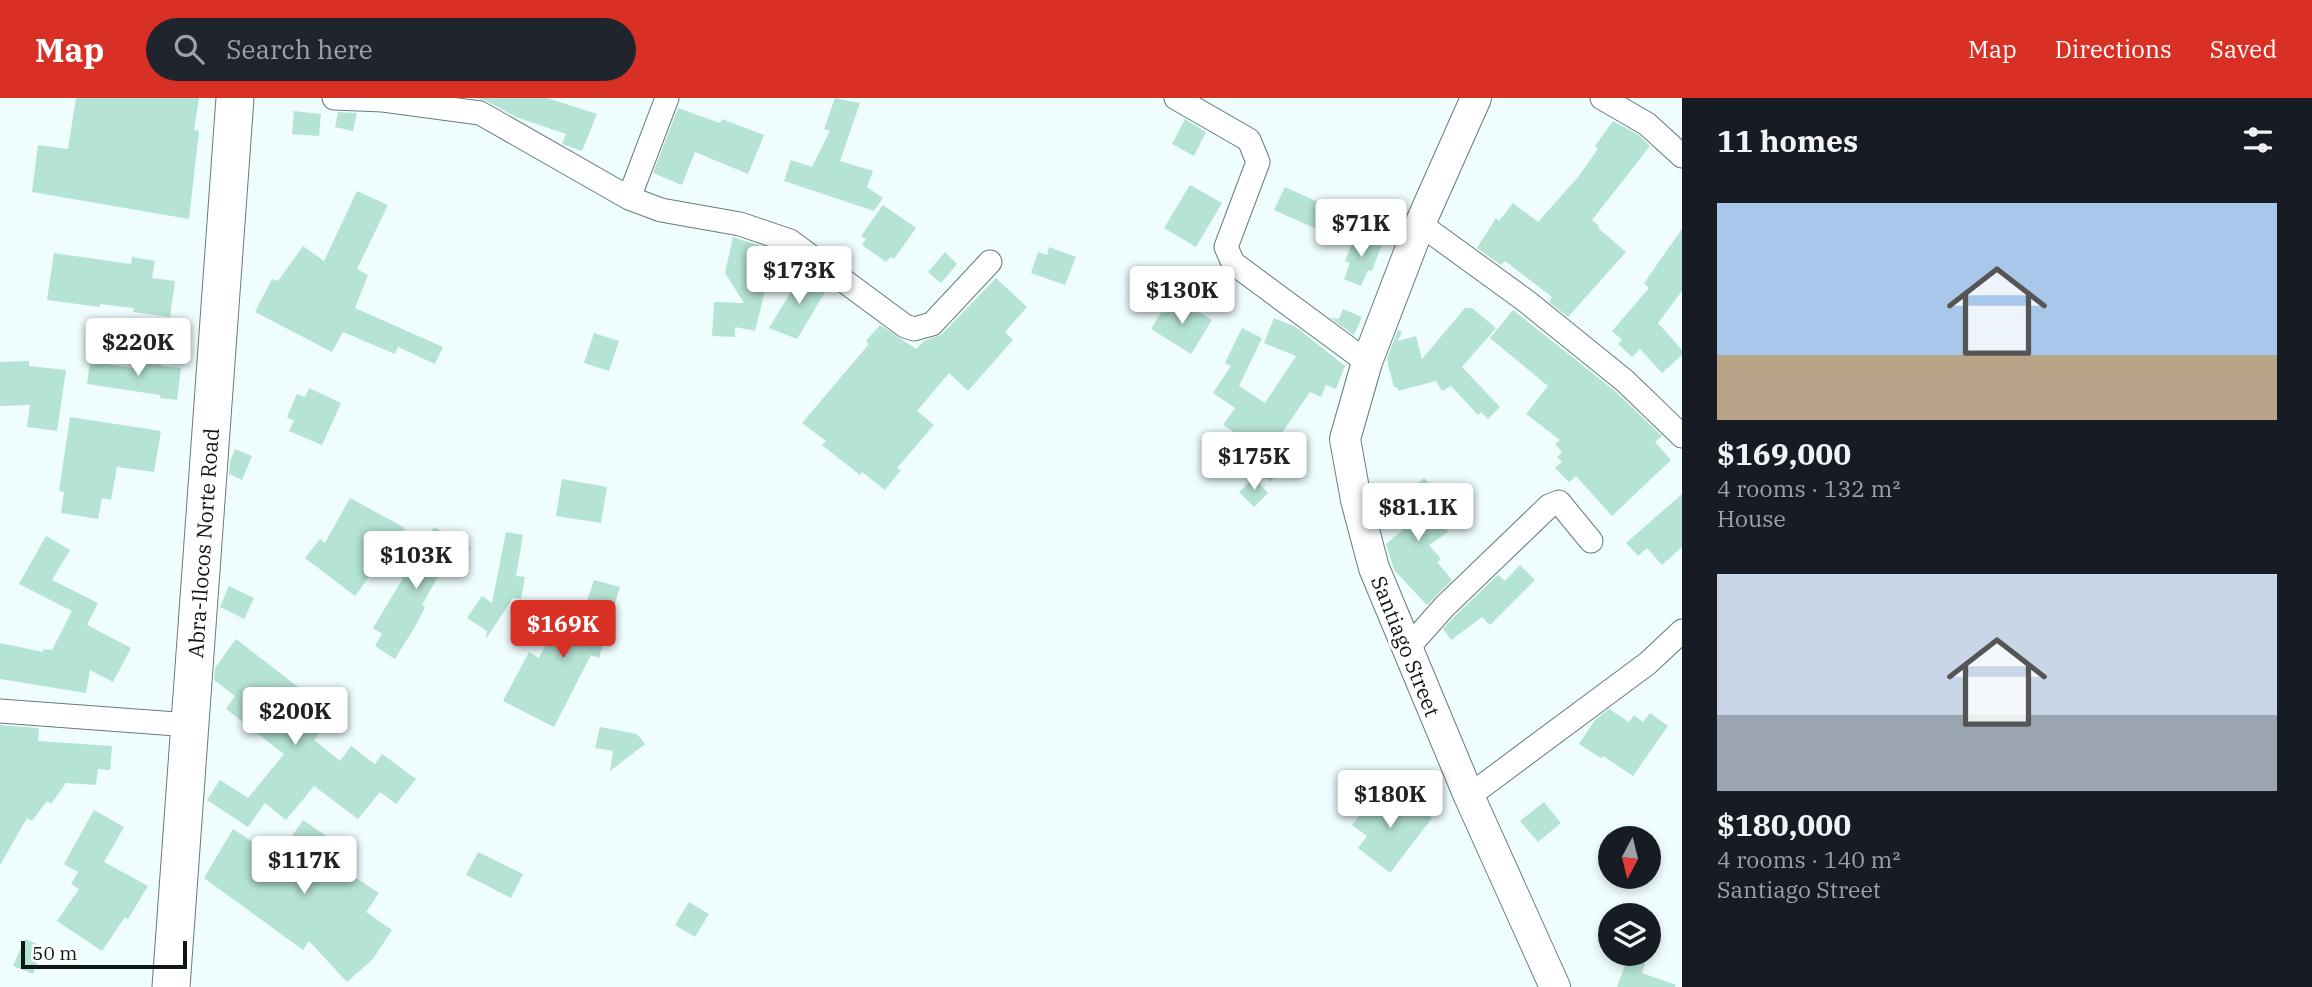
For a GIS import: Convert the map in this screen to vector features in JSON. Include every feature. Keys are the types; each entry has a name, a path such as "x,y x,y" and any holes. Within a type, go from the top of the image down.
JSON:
{"main road":[{"name":"Abra-Ilocos Norte Road","path":"171,987 234,98"}],"street":[{"path":"334,98 383,100 480,113 629,198 661,210 740,224 790,240 905,326 914,329 932,324 990,262"},
{"path":"629,198 667,98"},
{"path":"1176,98 1249,140 1258,162 1226,247 1233,263 1367,362"},
{"name":"Santiago Street","path":"1476,98 1420,224 1367,362 1345,439 1356,500 1374,568 1469,796 1555,987"},
{"path":"1602,98 1647,124 1682,156"},
{"path":"1420,224 1526,302 1625,381 1682,436"},
{"path":"1406,650 1444,607 1549,506 1559,502 1591,541"},
{"path":"1469,796 1648,663 1682,631"},
{"path":"0,711 190,725"}],"building":[{"path":"76,98 199,98 194,130 199,131 189,219 32,192 38,145 68,149"},
{"path":"474,98 547,98 597,114 582,151 562,144 566,134 516,117 487,101"},
{"path":"835,98 860,103 840,161 873,171 867,187 883,198 874,211 784,181 791,160 812,167 830,131 824,129"},
{"path":"678,108 720,123 722,119 764,135 748,174 695,152 682,185 653,173"},
{"path":"294,111 321,114 319,136 292,134"},
{"path":"338,112 357,113 353,131 335,127"},
{"path":"1185,119 1206,132 1194,156 1172,144"},
{"path":"1613,121 1639,135 1650,146 1592,220 1626,252 1568,317 1549,302 1552,297 1505,261 1501,265 1477,248 1496,218 1499,221 1513,203 1538,222 1578,177 1598,149 1595,146"},
{"path":"1190,185 1222,203 1196,247 1164,228"},
{"path":"1285,187 1349,216 1339,239 1274,210"},
{"path":"357,191 388,205 357,269 368,275 355,308 443,347 435,364 398,347 395,354 343,332 332,352 255,312 272,279 278,281 303,246 324,261"},
{"path":"883,205 916,228 894,259 891,257 886,262 862,245 866,239 861,236"},
{"path":"1682,229 1682,291 1658,323 1682,350 1682,355 1662,373 1640,349 1632,357 1618,344 1622,340 1612,331 1649,288 1644,283"},
{"path":"1356,234 1382,244 1372,271 1368,270 1361,286 1344,279 1350,263 1345,261"},
{"path":"733,237 775,251 755,331 735,327 735,337 712,336 714,302 744,303 725,273"},
{"path":"1049,247 1076,257 1065,285 1031,273 1038,252 1047,255"},
{"path":"945,252 957,264 941,283 928,272"},
{"path":"54,253 131,264 132,257 155,261 152,278 175,281 170,317 133,312 134,308 100,304 100,307 47,300"},
{"path":"805,269 828,287 797,339 769,328"},
{"path":"996,278 1027,307 1005,332 1013,340 968,391 949,373 917,411 934,425 897,468 901,470 885,490 862,472 860,475 822,445 826,441 802,423 869,344 866,341 880,325 916,349 924,341 942,334"},
{"path":"1179,300 1212,320 1191,354 1151,329 1167,303 1174,308"},
{"path":"1465,308 1472,308 1496,328 1462,367 1500,407 1488,419 1481,412 1478,415 1451,386 1442,391 1436,381 1398,391 1397,387 1394,387 1389,369 1387,358 1398,330 1402,332 1398,341 1416,336 1422,359"},
{"path":"1343,309 1362,317 1354,335 1330,318 1339,319"},
{"path":"1513,310 1616,392 1662,436 1655,442 1671,460 1612,516 1576,476 1569,482 1555,468 1562,462 1557,457 1562,452 1555,444 1560,440 1526,414 1548,386 1490,338"},
{"path":"1274,318 1296,327 1345,366 1336,389 1326,385 1321,397 1310,392 1279,437 1297,455 1270,482 1243,455 1253,445 1223,425 1235,408 1213,393 1231,366 1225,363 1242,328 1262,338 1239,386 1265,403 1296,356 1264,343"},
{"path":"594,333 619,341 609,371 584,363"},
{"path":"141,359 162,362 161,366 181,368 177,400 87,384 90,362 140,369"},
{"path":"29,361 29,366 66,370 57,431 27,427 30,405 0,406 0,362"},
{"path":"309,388 341,403 322,445 289,431 294,421 287,417 297,394 305,397"},
{"path":"70,417 161,431 154,472 117,467 111,500 102,498 98,519 61,513 64,492 59,491"},
{"path":"235,449 252,456 242,480 229,474"},
{"path":"1254,478 1268,493 1254,507 1239,492"},
{"path":"1424,478 1439,494 1430,502 1448,532 1429,545 1441,559 1437,562 1452,580 1427,605 1394,570 1386,544 1403,530 1388,514 1393,510 1391,508"},
{"path":"562,479 607,487 601,523 556,516"},
{"path":"1682,494 1682,547 1662,565 1647,548 1638,556 1626,543"},
{"path":"350,498 405,528 355,596 305,558 320,539 325,543"},
{"path":"434,527 471,548 462,564 449,557 422,605 425,607 416,625 395,659 375,646 382,634 373,628"},
{"path":"506,532 523,535 516,576 525,577 521,599 513,598 486,639 487,631 467,618 482,596 492,603"},
{"path":"46,536 70,550 52,580 98,603 87,625 131,648 113,682 90,670 86,693 0,679 0,643 43,652 43,649 52,650 72,611 19,584"},
{"path":"1520,565 1535,580 1490,625 1482,617 1451,640 1443,629 1454,617 1498,575 1505,581"},
{"path":"594,580 620,587 599,658 591,655 554,727 503,701 529,652 539,658 555,628 575,638"},
{"path":"229,586 254,598 244,619 220,607"},
{"path":"236,639 315,700 307,711 325,724 314,740 340,761 351,746 375,764 382,754 416,779 396,804 380,792 358,819 314,786 286,820 265,803 248,827 207,800 220,780 248,798 284,754 226,709 235,696 214,680 215,668"},
{"path":"1609,709 1629,722 1634,715 1643,722 1650,713 1668,726 1633,776 1579,744 1595,720"},
{"path":"0,725 39,728 38,741 112,746 110,770 98,769 96,785 66,783 51,804 47,801 32,821 27,818 0,865"},
{"path":"600,727 637,734 645,744 610,771 613,751 595,748"},
{"path":"1380,790 1405,809 1412,801 1432,818 1390,873 1358,848 1367,836 1352,825"},
{"path":"1544,802 1561,823 1538,842 1520,821"},
{"path":"94,810 124,827 104,862 148,886 128,919 125,917 102,951 57,921 79,889 71,884 78,872 64,864"},
{"path":"303,820 351,853 343,865 355,873 353,876 379,893 366,912 392,930 373,959 347,982 309,941 303,950 204,878 233,829 277,858"},
{"path":"478,852 523,874 511,898 466,875"},
{"path":"689,902 709,914 695,937 675,925"},
{"path":"25,939 44,947 33,974 13,966"},
{"path":"1625,966 1644,966 1642,973 1676,985 1675,987 1617,987"}]}
